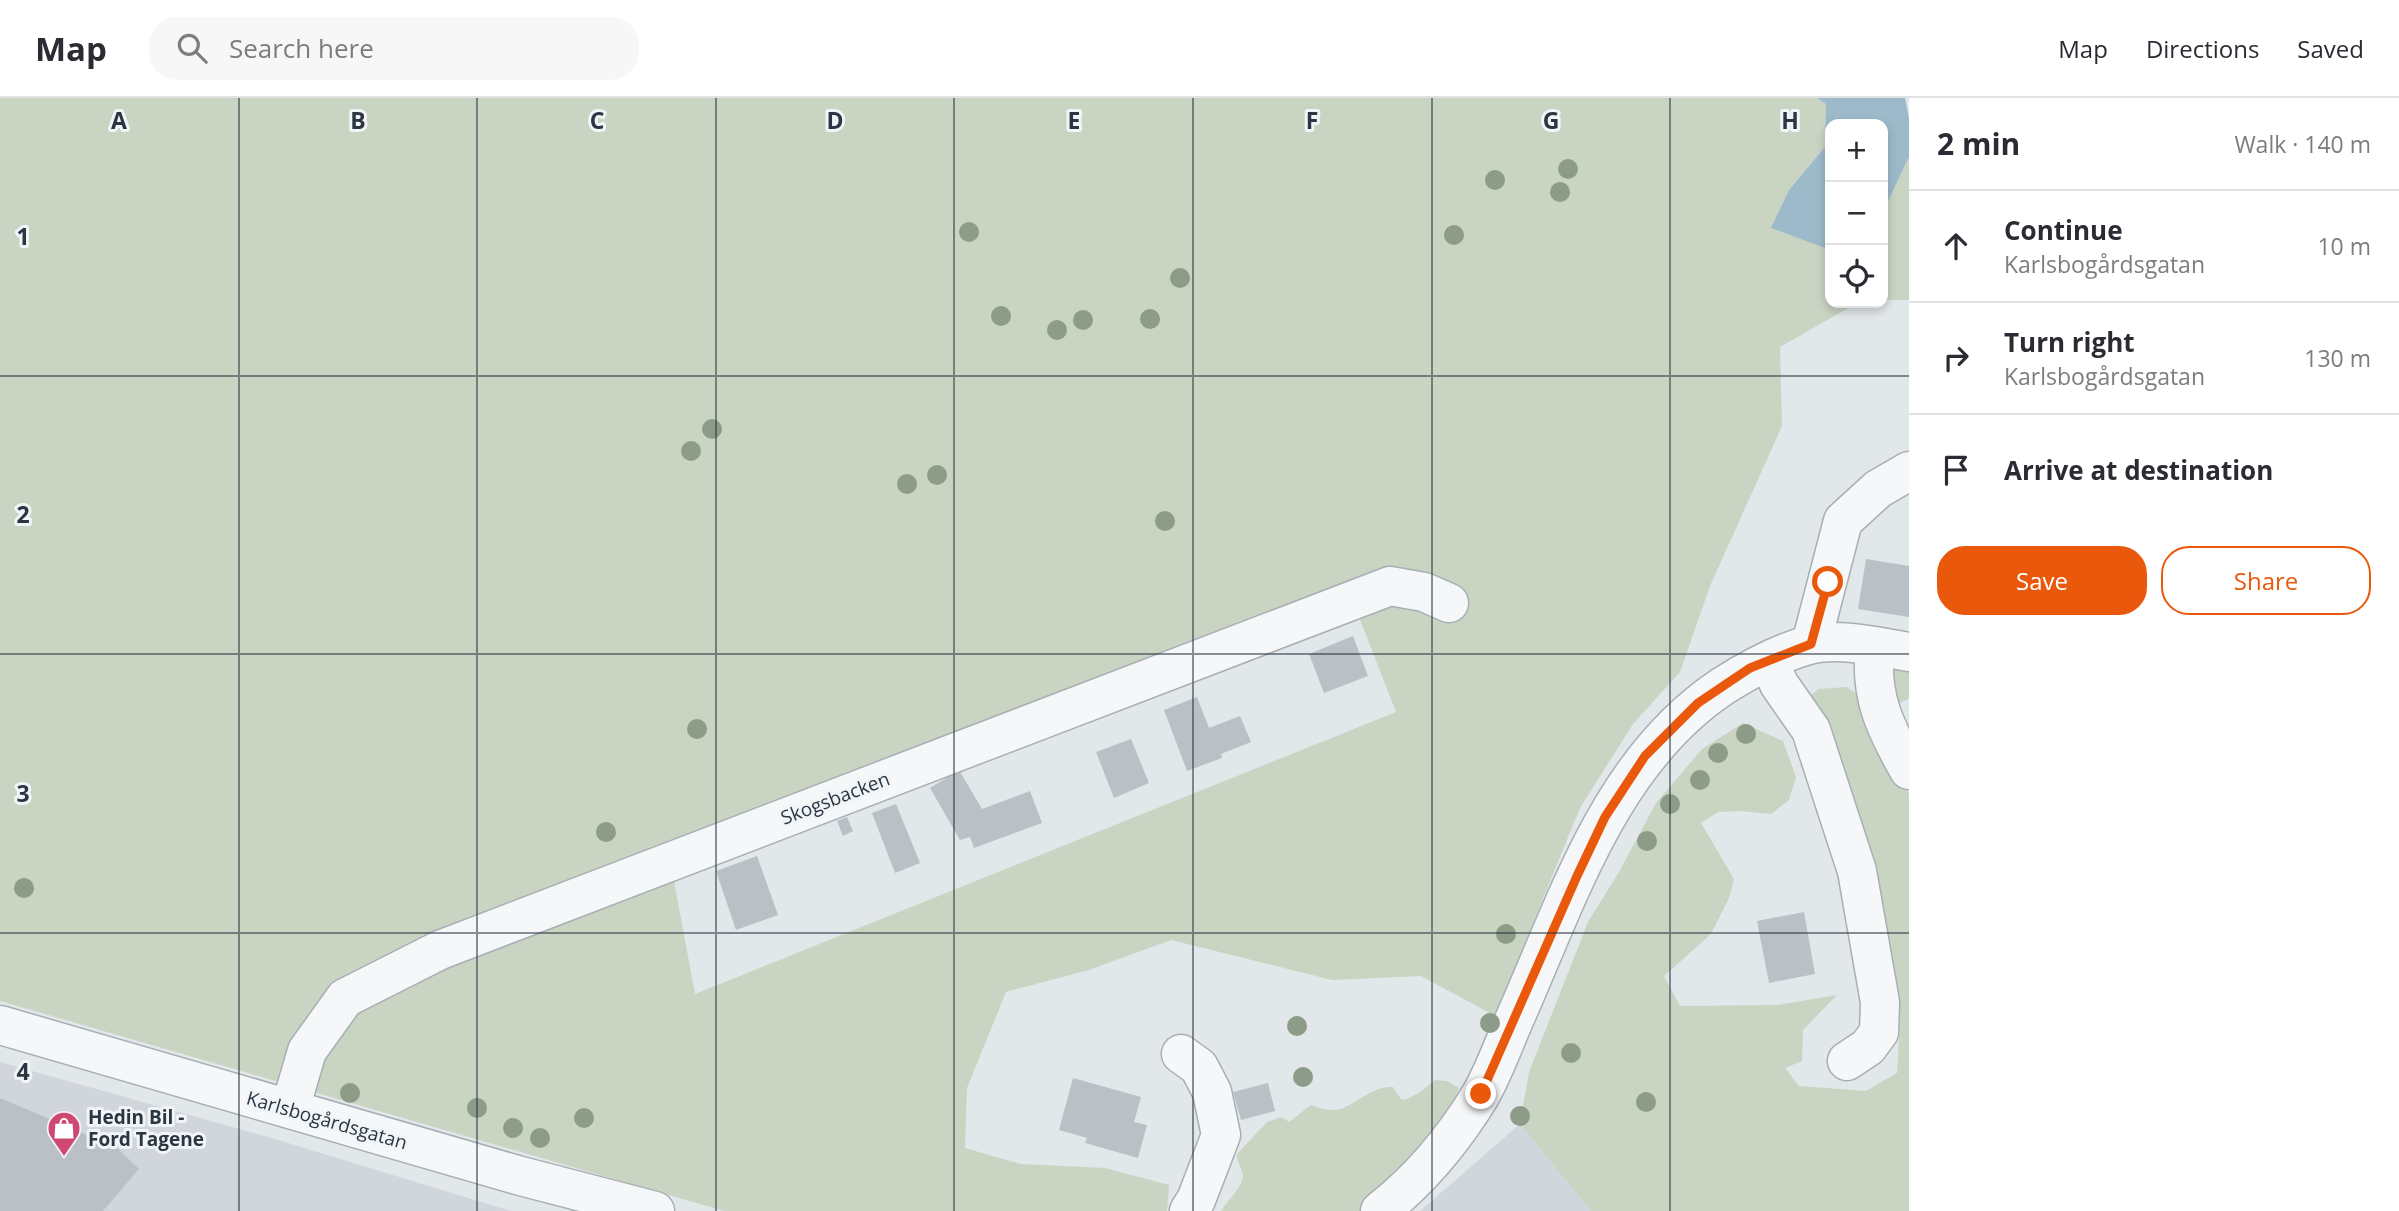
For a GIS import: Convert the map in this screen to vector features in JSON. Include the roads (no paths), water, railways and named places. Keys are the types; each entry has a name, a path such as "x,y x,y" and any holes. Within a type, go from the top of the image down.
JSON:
{"street":[{"path":"1811,644 1843,521 1878,489 1909,471"},
{"name":"Skogsbacken","path":"290,1109 307,1051 345,998 440,950 1390,586 1424,592 1449,603"},
{"path":"1380,1211 1398,1197 1440,1154 1481,1094 1605,817 1645,756 1698,703 1750,668 1811,644 1860,643 1892,649 1873,683 1891,736 1909,770"},
{"path":"1769,661 1779,684 1811,730 1857,871 1880,1002 1879,1032 1868,1047 1847,1061"},
{"name":"Karlsbogårdsgatan","path":"0,1025 517,1175 654,1211"},
{"path":"1181,1054 1199,1067 1212,1092 1221,1135 1204,1182 1189,1211"}],"water":[{"path":"1817,98 1905,98 1909,118 1909,157 1888,201 1888,119 1826,119 1826,104"},
{"path":"1825,147 1825,248 1771,228 1789,190"}],"place":[{"name":"Hedin Bil - Ford Tagene","path":"64,1158"}]}
